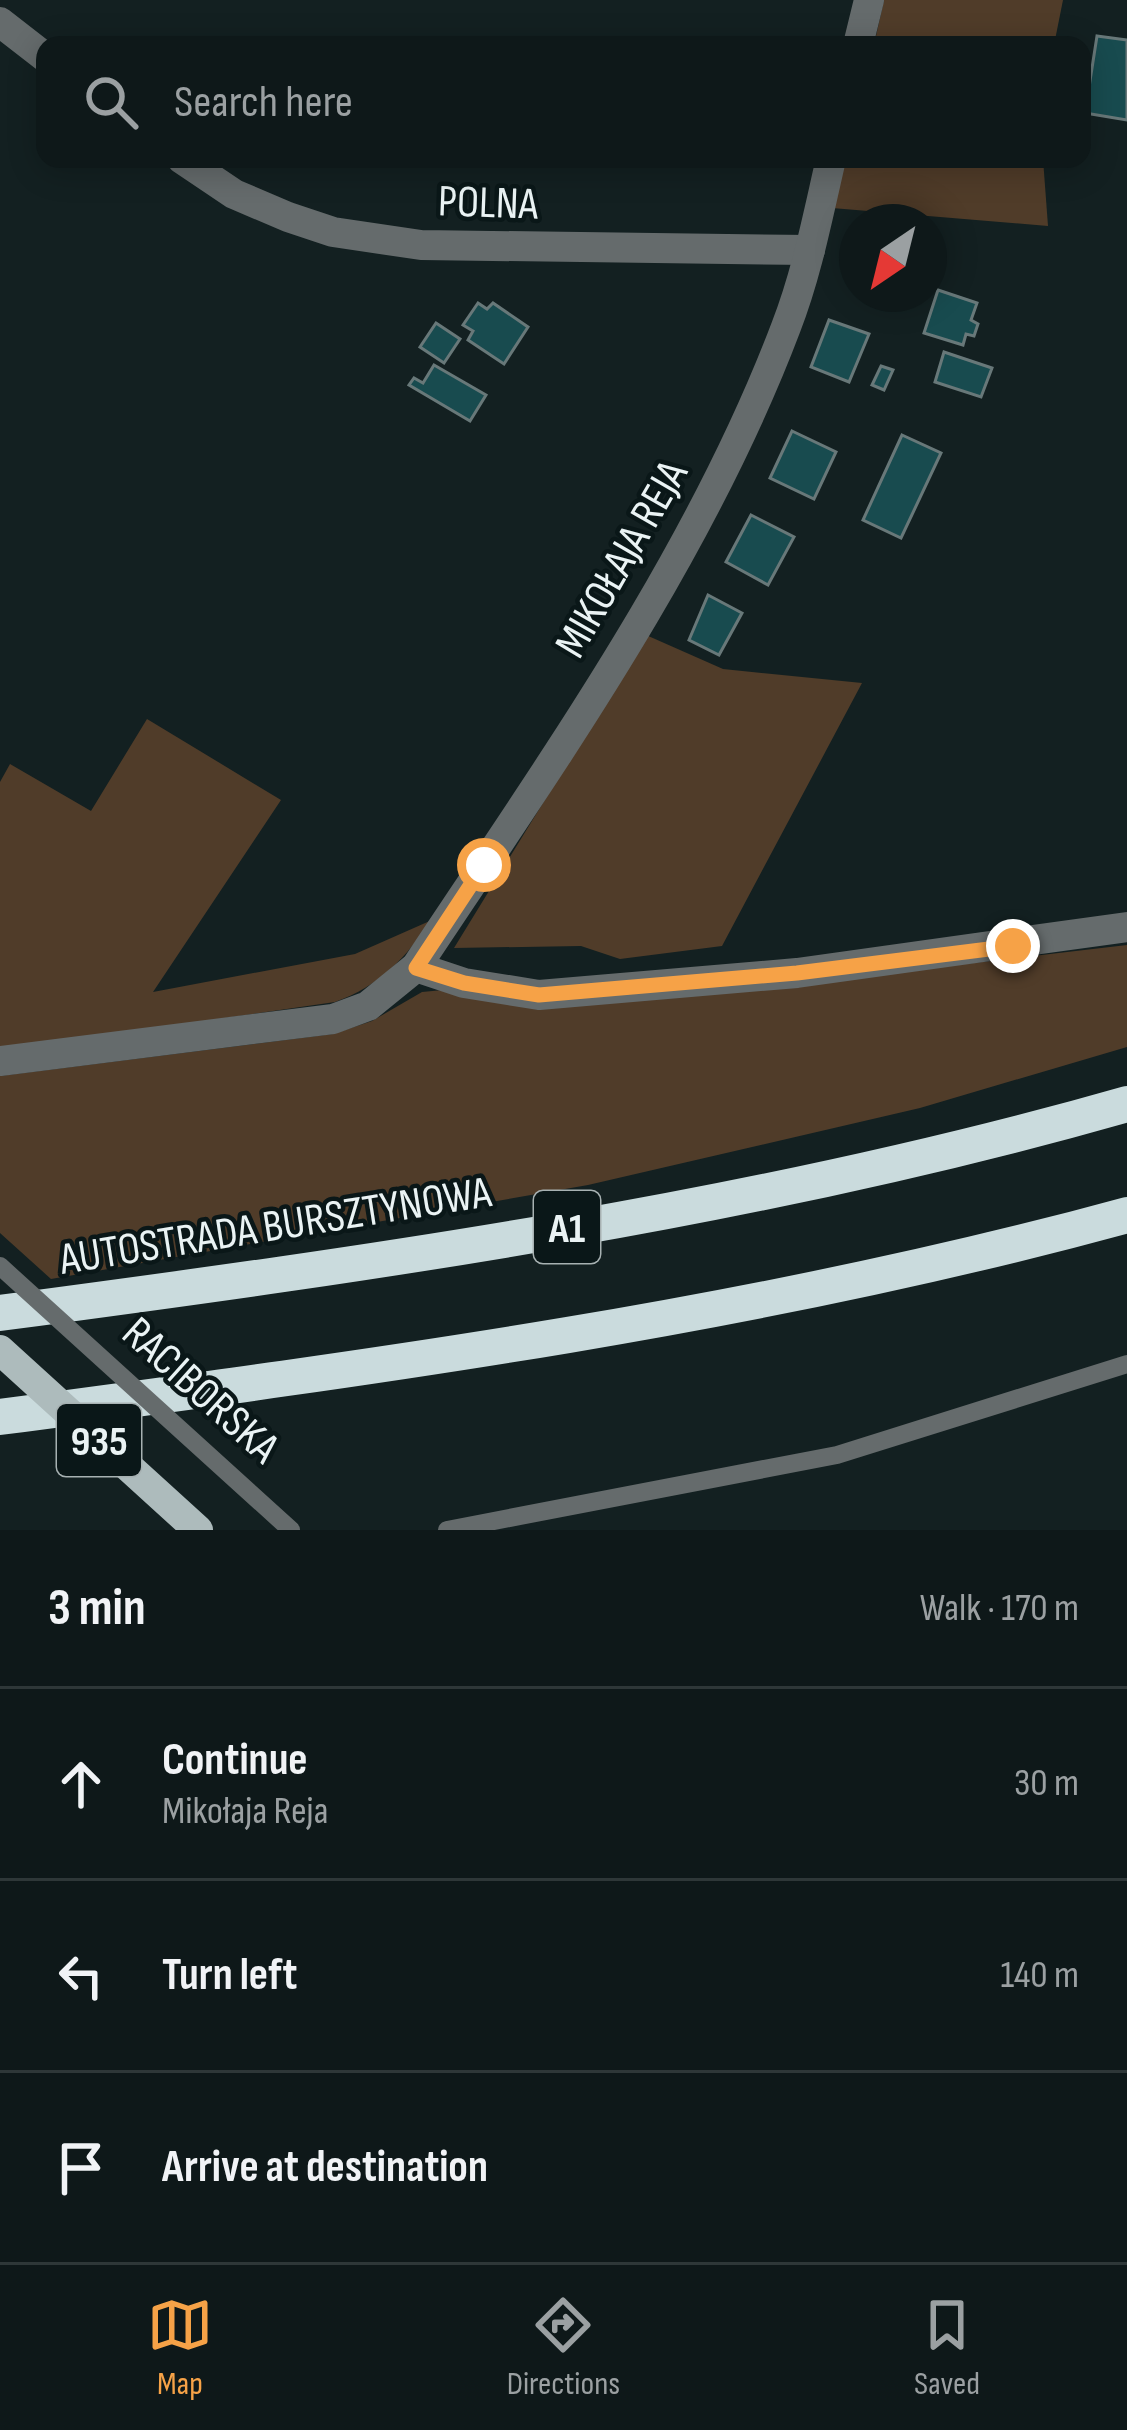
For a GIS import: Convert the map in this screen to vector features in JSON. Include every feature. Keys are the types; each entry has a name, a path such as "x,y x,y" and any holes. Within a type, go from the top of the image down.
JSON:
{"highway":[{"name":"AUTOSTRADA BURSZTYNOWA","path":"0,1313 523,1235 993,1143 1127,1104"},
{"name":"A1","path":"0,1417 512,1344 765,1298 1027,1242 1127,1214"}],"main road":[{"name":"935","path":"0,1350 198,1530"}],"street":[{"path":"860,36 869,0"},
{"path":"0,22 36,50"},
{"name":"POLNA","path":"195,168 234,194 288,218 355,235 445,246 810,250"},
{"name":"MIKOŁAJA REJA","path":"0,1061 333,1019 368,1006 416,968 639,622 695,520 762,388 810,250 829,168"},
{"path":"416,968 464,983 539,995 797,973 1127,927"}],"lane":[{"name":"RACIBORSKA","path":"0,1266 291,1530"},
{"path":"447,1530 837,1455 1127,1364"}],"shaded area":[{"path":"884,0 1063,0 1056,36 876,36"},
{"path":"843,168 1044,168 1048,226 947,218 947,204 839,204 839,209 832,208"},
{"path":"646,635 723,669 862,683 722,946 620,959 581,946 454,948"},
{"path":"147,719 281,800 153,992 355,954 432,920 390,969 335,1002 0,1051 0,782 10,764 91,811"},
{"path":"1127,945 1127,1047 920,1108 588,1185 51,1279 0,1233 0,1076 333,1034 372,1021 422,992 729,992"}],"building":[{"path":"1097,36 1127,40 1127,120 1091,114"},
{"path":"947,293 977,303 971,320 978,324 974,336 966,334 963,345 924,333 931,312 947,312"},
{"path":"478,303 487,309 493,303 528,327 504,364 468,340 473,331 463,325"},
{"path":"829,320 869,334 849,382 811,367"},
{"path":"436,323 460,339 444,363 420,347"},
{"path":"944,352 992,368 981,397 935,382"},
{"path":"434,365 486,395 470,421 409,385 414,378 423,383"},
{"path":"881,366 893,370 884,390 872,385"},
{"path":"792,431 836,452 814,499 770,478"},
{"path":"902,435 941,453 901,538 863,520"},
{"path":"751,515 794,537 768,585 726,562"},
{"path":"708,595 742,613 719,655 689,640"}],"route":[{"path":"484,865 416,968 464,983 539,995 797,973 1013,946"}]}
